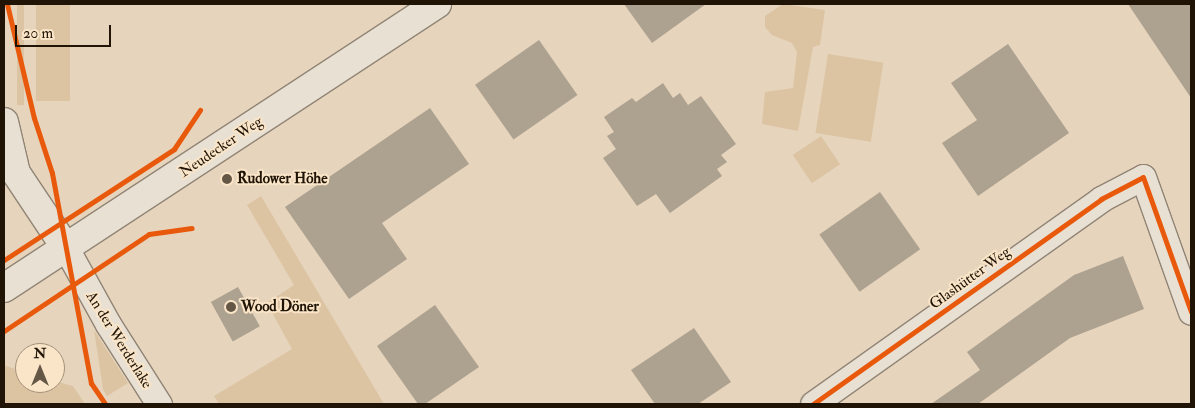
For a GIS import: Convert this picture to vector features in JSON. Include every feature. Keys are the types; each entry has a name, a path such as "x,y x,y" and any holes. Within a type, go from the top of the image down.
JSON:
{"street":[{"name":"Neudecker Weg","path":"4,288 437,4"},
{"path":"4,122 16,173 66,248"},
{"name":"Glashütter Weg","path":"814,404 1101,200 1143,176 1191,312"},
{"name":"An der Werderlake","path":"66,248 108,324 159,404"}],"shaded area":[{"path":"17,4 24,4 24,105 17,105"},
{"path":"36,4 70,4 70,101 36,101"},
{"path":"783,4 825,10 820,45 813,47 798,131 762,124 765,92 793,88 797,52 792,43 772,35 765,27 765,16"},
{"path":"828,54 883,63 871,142 815,133"},
{"path":"821,136 840,164 812,183 793,155"},
{"path":"261,196 384,404 219,404 214,396 292,349 267,303 294,285 247,205"},
{"path":"94,330 128,383 107,396 103,389"},
{"path":"6,366 15,369 15,393 65,393 65,384 73,386 85,404 4,404 4,368"}],"building":[{"path":"624,4 706,4 652,43"},
{"path":"1128,4 1191,4 1191,98"},
{"path":"539,40 577,95 514,140 475,85"},
{"path":"1008,44 1069,133 978,196 942,143 977,120 951,83"},
{"path":"663,83 673,98 680,93 688,105 701,96 736,144 721,155 727,162 717,169 722,176 670,213 656,194 637,206 603,158 616,149 607,136 614,132 604,117 632,98 636,102"},
{"path":"430,108 469,164 382,223 407,259 349,299 285,207"},
{"path":"880,192 920,249 860,292 819,234"},
{"path":"1123,256 1144,309 1070,338 978,404 931,404 980,370 967,352 1074,275"},
{"name":"Wood Döner","path":"238,287 260,326 233,341 211,302"},
{"path":"435,305 479,367 425,404 418,404 377,346"},
{"path":"694,328 731,382 698,404 655,404 631,370"}],"cycle path":[{"path":"7,4 34,118 52,173 91,383 105,404"},
{"path":"4,260 174,149 200,110"},
{"path":"813,404 1101,199 1143,177 1191,312"},
{"path":"4,331 149,234 192,228"}],"place":[{"name":"Rudower Höhe","path":"227,179"},
{"name":"Wood Döner","path":"231,307"}]}
